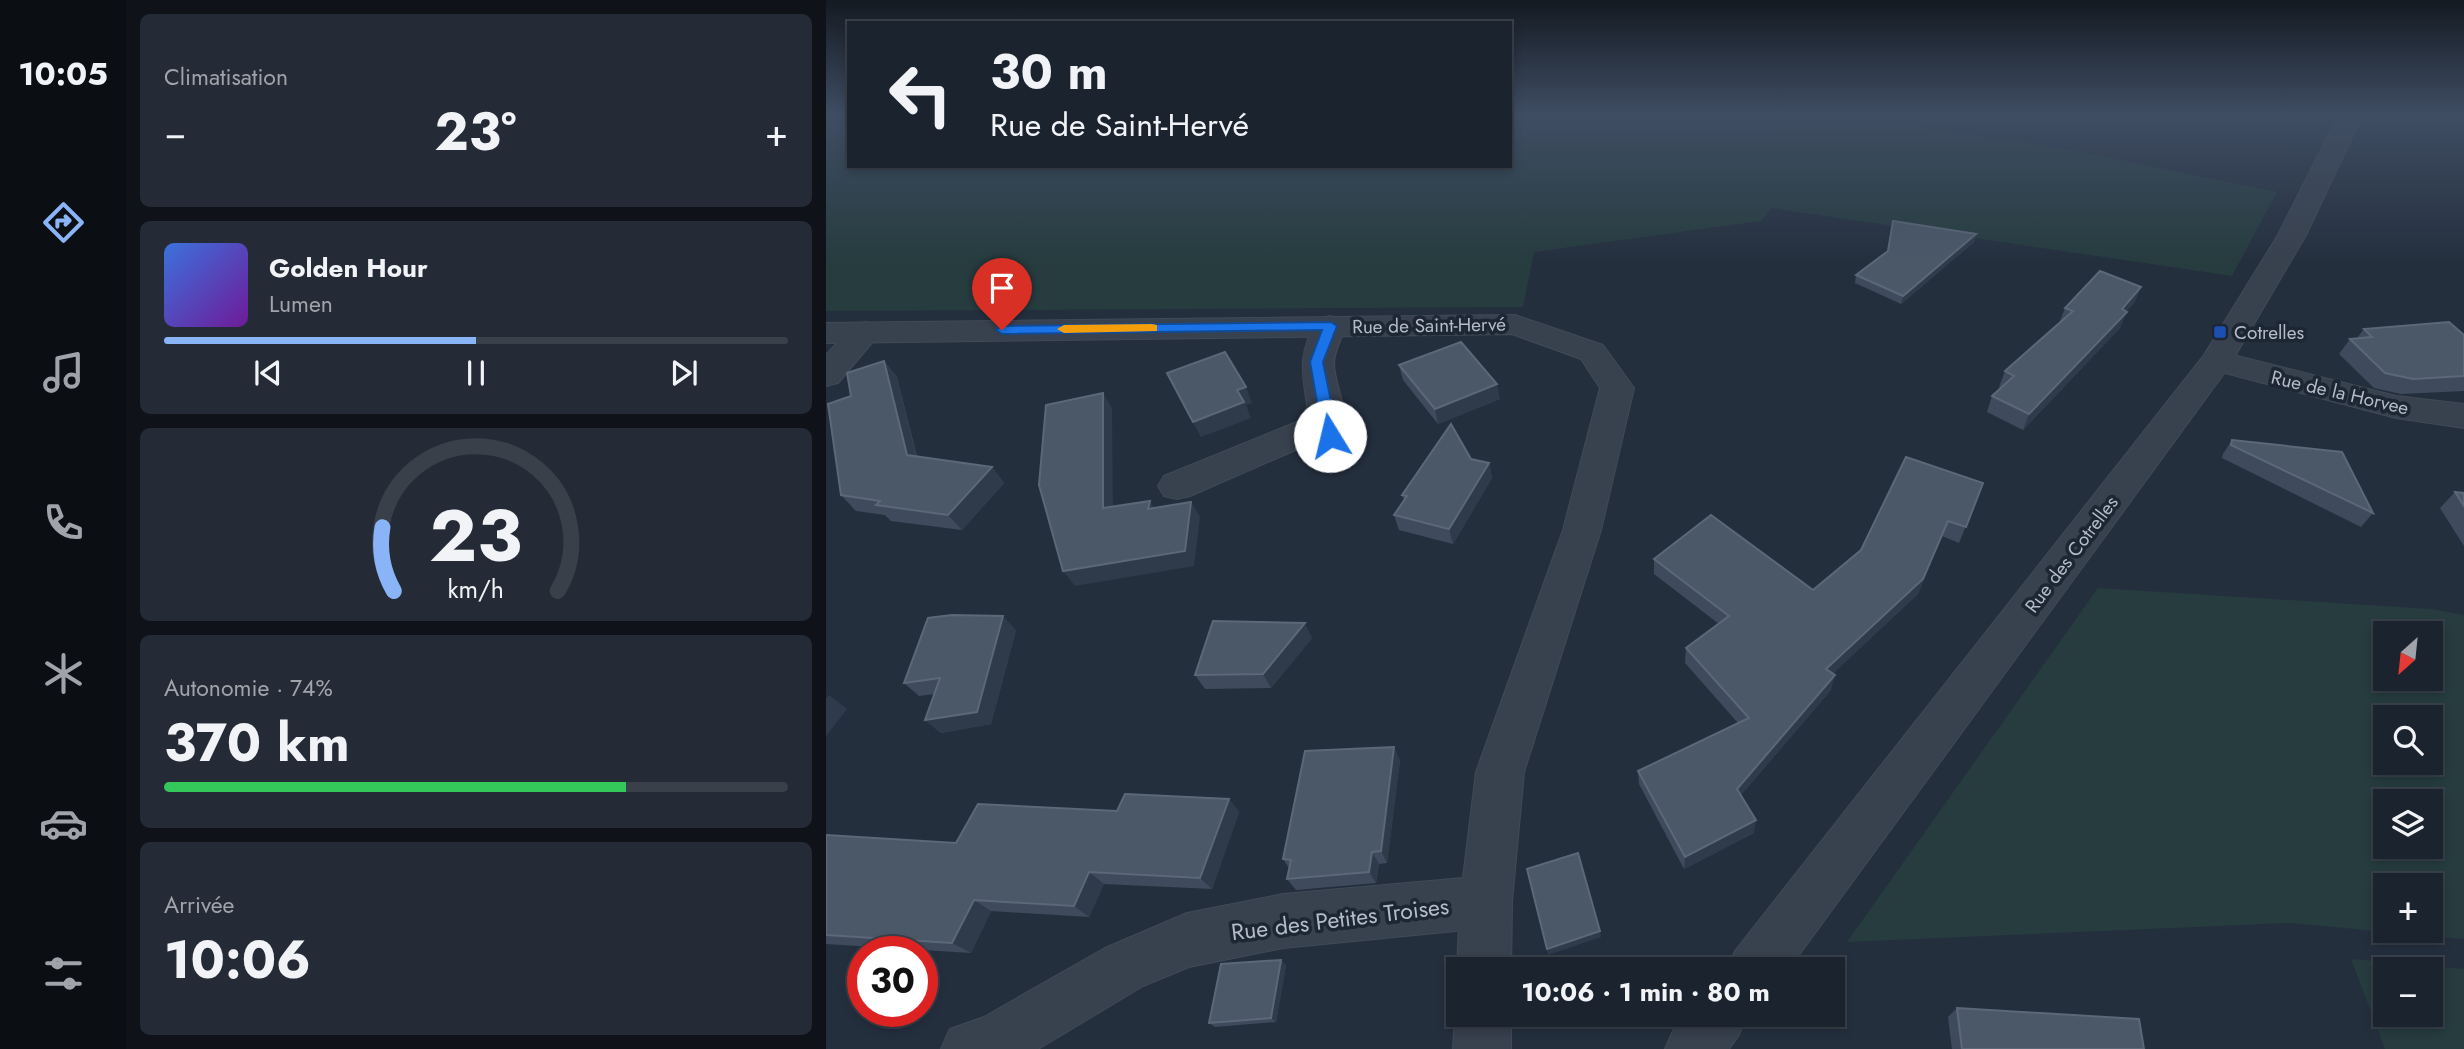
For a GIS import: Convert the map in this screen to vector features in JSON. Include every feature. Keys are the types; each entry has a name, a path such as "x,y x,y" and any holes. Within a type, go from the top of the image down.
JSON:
{"street":[{"name":"Rue des Cotrelles","path":"1764,957 2217,362 2292,235 2327,163"},
{"name":"Rue de Saint-Hervé","path":"826,332 1515,324 1592,352 1617,388 1582,530 1500,772 1486,902 1484,957"},
{"path":"1177,486 1330,429 1317,362 1331,326"},
{"path":"826,375 866,332"},
{"name":"Rue de la Horvee","path":"2217,362 2396,407 2464,416"},
{"name":"Rue des Petites Troises","path":"970,1049 994,1042 1124,967 1187,940 1283,921 1486,902"},
{"path":"1482,1049 1483,1027"},
{"path":"1693,1049 1710,1027"}],"green space":[{"path":"826,163 847,163 847,168 1512,168 1512,163 2134,163 2277,192 2232,276 1772,208 1761,221 1534,252 1523,307 826,311"},
{"path":"2098,588 2431,609 2464,615 2464,939 2443,937 2443,873 2373,873 2373,931 2290,923 1847,942"},
{"path":"2351,959 2373,961 2373,1017"},
{"path":"2443,967 2464,969 2464,1049 2385,1049 2377,1027 2443,1027"}],"building":[{"path":"1893,221 1976,234 1903,296 1856,275 1888,251"},
{"path":"2100,271 2141,287 2122,309 2127,312 2029,414 1992,396 2014,376 2005,371 2073,311 2065,308"},
{"path":"2449,322 2464,335 2464,376 2413,379 2385,373 2350,339 2372,337 2364,329"},
{"path":"1461,342 1497,384 1435,409 1399,365"},
{"path":"1225,352 1246,387 1237,390 1244,402 1193,422 1167,373"},
{"path":"884,361 907,455 992,467 948,515 876,505 880,501 841,495 828,404 851,396 847,373"},
{"path":"1103,393 1103,508 1150,501 1148,509 1191,502 1185,551 1063,571 1039,485 1046,405"},
{"path":"1451,424 1471,459 1489,463 1449,529 1394,515 1407,496 1402,495"},
{"path":"2232,440 2342,452 2373,513 2231,445"},
{"path":"1906,457 1983,483 1966,527 1948,521 1923,579 1826,669 1835,675 1737,789 1756,820 1685,857 1638,771 1749,718 1686,648 1729,616 1654,559 1711,515 1813,590 1861,550"},
{"path":"2455,492 2464,493 2464,506"},
{"path":"952,615 1003,616 977,712 925,720 940,678 904,683 928,618"},
{"path":"1213,621 1305,623 1263,674 1195,675"},
{"path":"1394,747 1381,851 1372,852 1369,872 1287,879 1291,860 1283,859 1305,751"},
{"path":"1125,794 1229,799 1200,878 1089,872 1074,906 974,900 952,943 938,942 938,936 826,935 826,835 956,843 978,804 1117,811"},
{"path":"1578,853 1600,931 1547,949 1527,869"},
{"path":"1281,960 1271,1018 1209,1023 1221,964"},
{"path":"1957,1008 2139,1019 2144,1049 1962,1049"}],"slow traffic":[{"path":"1064,329 1152,328"}],"place":[{"name":"Cotrelles","path":"2220,332"}],"route":[{"path":"1002,330 1331,326 1317,362 1330,436"}]}
